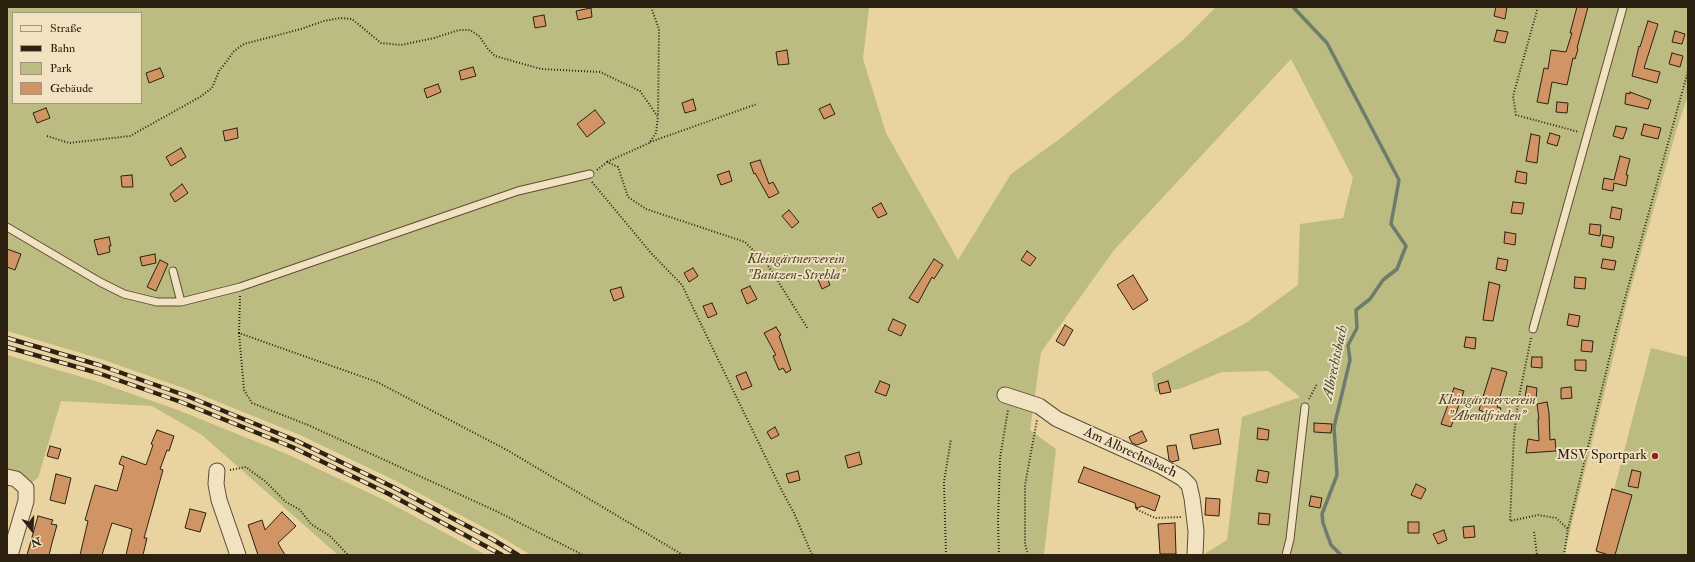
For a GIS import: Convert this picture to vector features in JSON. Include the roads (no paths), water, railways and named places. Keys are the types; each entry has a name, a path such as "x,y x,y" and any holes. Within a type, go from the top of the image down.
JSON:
{"street":[{"name":"Am Albrechtsbach","path":"1007,396 1039,406 1057,419 1161,466 1182,478 1189,485 1192,498 1196,531 1195,555"},
{"path":"217,471 216,484 219,500 238,555"},
{"path":"7,477 16,479 26,488 26,501 10,555"}],"lane":[{"path":"1533,329 1623,7"},
{"path":"7,227 100,282 124,294 157,302 181,302 240,287 518,191 590,174"},
{"path":"173,271 181,302"},
{"path":"1286,555 1290,539 1305,407"}],"waterway":[{"name":"Albrechtsbach","path":"1293,7 1327,43 1399,180 1391,224 1406,246 1397,269 1383,280 1370,299 1356,310 1357,328 1348,345 1350,360 1334,427 1337,475 1322,514 1323,523 1331,545 1341,555"}],"railway":[{"path":"7,338 99,365 187,396 297,441 393,487 492,539 518,555"},
{"path":"7,347 98,373 181,402 292,447 389,494 502,555"}],"place":[{"name":"MSV Sportpark","path":"1655,456"}],"park label":[{"name":"Kleingärtnerverein \"Bautzen-Strehla\"","path":"796,268"},
{"name":"Kleingärtnerverein \"Abendfrieden\"","path":"1487,410"}]}
